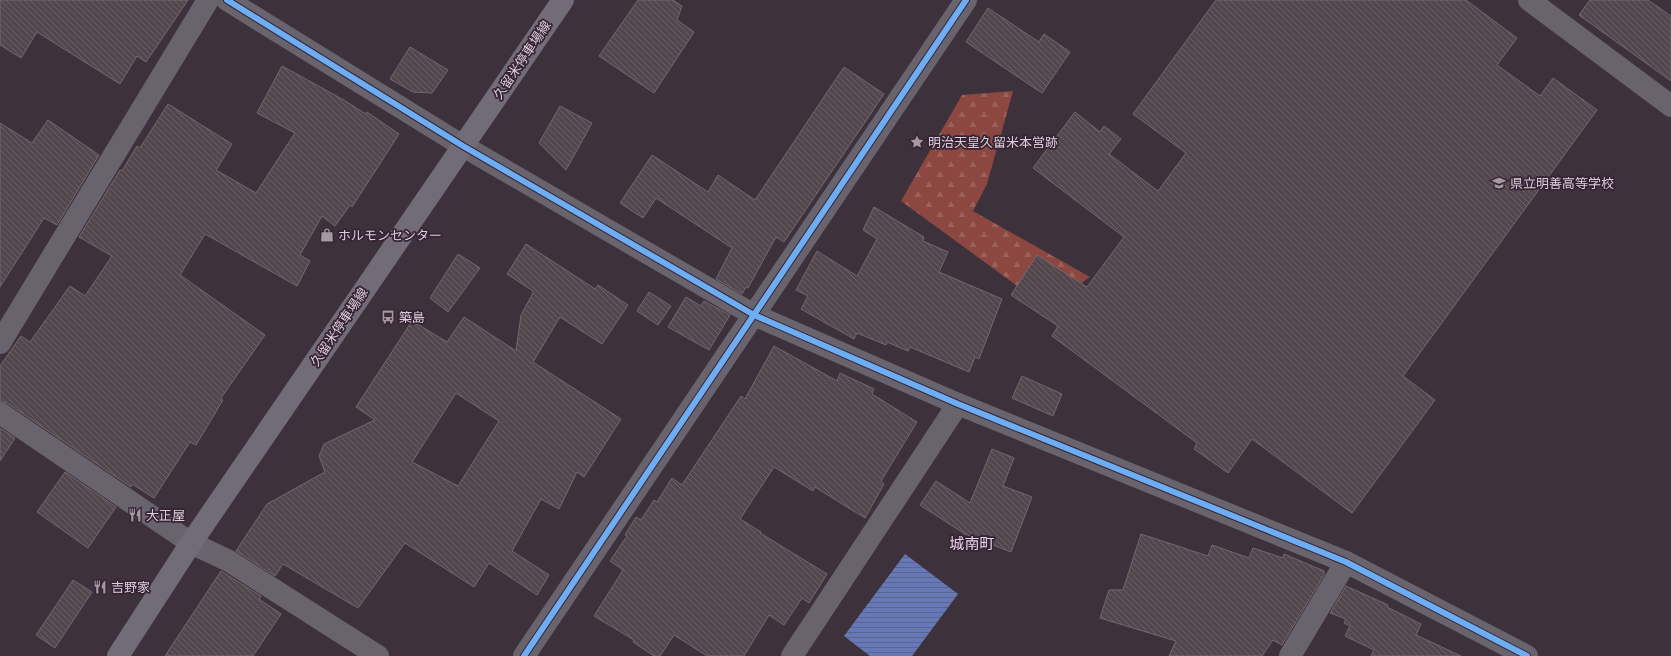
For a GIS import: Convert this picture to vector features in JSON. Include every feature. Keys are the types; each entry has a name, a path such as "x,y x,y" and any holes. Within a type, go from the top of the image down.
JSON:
{"main road":[{"name":"久留米停車場線","path":"118,656 191,543 563,0"}],"street":[{"path":"0,343 208,0"},
{"path":"227,0 463,146 754,315 958,404 1346,562 1527,656"},
{"path":"524,656 966,0"},
{"path":"1529,0 1671,106"},
{"path":"792,656 958,404"},
{"path":"0,413 191,543 229,561 378,656"},
{"path":"1290,656 1346,562"}],"green space":[{"path":"1013,91 987,184 973,211 1090,277 1046,307 901,201 962,95"}],"water":[{"path":"905,554 958,594 912,656 870,656 844,636"}],"building":[{"path":"0,0 188,0 146,62 137,56 120,84 37,32 21,58 0,45"},
{"path":"638,0 673,0 682,6 677,20 694,32 654,93 599,56"},
{"path":"1216,0 1466,0 1517,38 1497,65 1540,96 1553,78 1597,110 1403,376 1435,400 1352,513 1252,439 1228,473 1194,449 1197,443 1052,336 1058,326 1011,295 1037,255 1087,287 1124,237 1033,168 1075,112 1100,132 1104,126 1121,139 1109,154 1158,191 1186,153 1133,114"},
{"path":"1590,0 1648,0 1671,16 1671,81 1579,15"},
{"path":"988,8 1039,42 1044,34 1070,52 1042,93 966,42"},
{"path":"410,47 448,70 432,93 413,92 390,79"},
{"path":"282,66 366,114 367,112 399,134 352,207 350,205 335,226 322,216 300,255 310,261 297,286 205,234 180,275 265,335 221,398 223,400 196,445 190,442 154,498 132,484 131,487 7,403 0,401 0,366 21,336 30,342 70,286 85,296 112,256 79,237 120,170 122,171 137,146 140,148 168,104 232,144 216,170 256,193 295,133 257,113"},
{"path":"844,67 884,94 784,242 776,237 748,288 746,287 742,294 716,279 732,248 656,198 643,218 620,203 652,155 708,192 718,175 755,200"},
{"path":"560,106 592,123 566,170 539,143"},
{"path":"48,120 99,155 57,225 44,218 0,287 0,123 32,143"},
{"path":"874,207 924,237 923,241 948,252 939,272 1002,299 979,359 975,357 969,372 910,347 908,351 887,342 886,345 857,333 854,339 801,309 808,296 796,290 817,251 857,276 877,239 863,230"},
{"path":"526,244 595,289 598,285 628,305 602,344 560,317 533,362 621,419 584,477 577,472 559,509 541,499 512,551 549,575 537,595 489,563 474,587 405,543 358,608 283,564 275,576 236,551 267,504 325,472 319,456 324,444 375,420 356,407 412,321 447,342 464,317 516,351 521,315 533,291 507,274","holes":["456,393 499,421 458,486 412,462"]},
{"path":"458,254 480,268 448,312 430,298"},
{"path":"649,292 671,306 658,325 637,311"},
{"path":"686,297 701,306 704,301 730,315 709,350 668,327"},
{"path":"774,346 837,381 840,373 874,389 872,394 917,422 881,481 884,484 865,518 815,487 813,491 774,467 740,519 827,574 809,603 802,598 784,625 769,615 744,656 707,656 674,635 660,656 654,656 633,642 634,640 594,616 623,570 610,561 627,536 625,535 636,517 641,520 654,500 657,502 672,478 682,485 741,396 745,399"},
{"path":"1022,376 1062,394 1053,416 1012,398"},
{"path":"0,428 15,438 0,461"},
{"path":"992,449 1014,458 1003,486 1032,497 1011,552 965,534 920,505 936,481 970,503"},
{"path":"65,472 116,507 88,548 37,512"},
{"path":"1141,534 1208,556 1212,545 1249,558 1253,548 1283,558 1284,554 1324,571 1324,575 1282,645 1273,640 1262,656 1169,656 1176,641 1100,618 1109,590 1123,590"},
{"path":"221,571 261,596 259,599 281,614 253,656 165,656"},
{"path":"73,580 92,592 55,648 36,635"},
{"path":"1346,586 1388,605 1387,607 1421,624 1416,635 1461,656 1371,656 1374,650 1345,636 1350,626 1344,623 1346,619 1330,613"}],"cycle path":[{"path":"227,0 463,146 754,315 958,404 1346,562 1527,656"},
{"path":"524,656 966,0"}],"place":[{"name":"明治天皇久留米本営跡","path":"917,142"},
{"name":"県立明善高等学校","path":"1499,183"},
{"name":"ホルモンセンター","path":"327,235"},
{"name":"築島","path":"388,317"},
{"name":"大正屋","path":"135,515"},
{"name":"吉野家","path":"100,587"}],"district":[{"name":"城南町","path":"972,544"}]}
